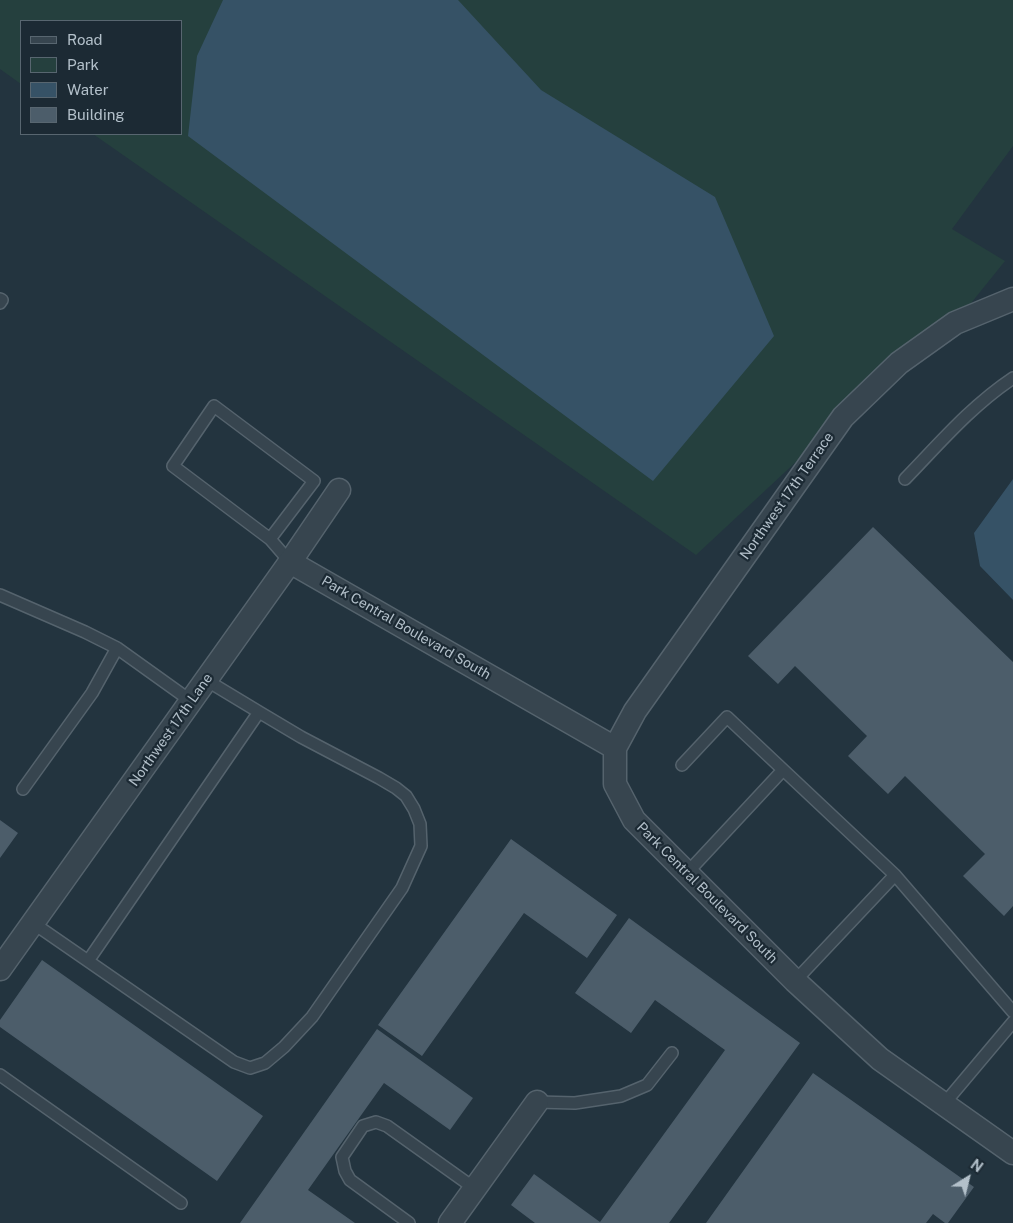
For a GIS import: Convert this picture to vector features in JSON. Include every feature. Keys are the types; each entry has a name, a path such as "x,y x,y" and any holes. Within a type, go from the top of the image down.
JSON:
{"street":[{"name":"Northwest 17th Terrace","path":"615,748 635,711 843,418 899,363 955,322 1013,299"},
{"name":"Northwest 17th Lane","path":"0,969 340,490"},
{"name":"Park Central Boulevard South","path":"290,562 615,748 615,784 634,820 795,981 880,1059 1013,1153"},
{"path":"450,1223 536,1102"}],"lane":[{"path":"905,480 964,417 999,387 1013,378"},
{"path":"270,539 314,481 214,406 173,466 270,539 290,562"},
{"path":"0,595 117,648 192,701"},
{"path":"23,789 92,693 117,648"},
{"path":"33,923 234,1062 250,1068 265,1064 312,1017 402,888 421,846 420,824 406,796 396,788 301,737 206,680"},
{"path":"88,961 259,712"},
{"path":"682,765 727,717 895,875 1013,1012"},
{"path":"687,873 783,770"},
{"path":"795,981 895,875"},
{"path":"944,1104 1013,1022"},
{"path":"536,1102 575,1103 621,1096 647,1086 672,1053"},
{"path":"0,1075 181,1203"},
{"path":"409,1223 350,1180 345,1171 342,1157 363,1126 376,1122 387,1126 474,1188"}],"green space":[{"path":"0,0 1013,0 1013,146 952,229 1005,261 955,323 843,418 696,555 94,135 182,135 182,20 20,20 20,83 0,69"}],"water":[{"path":"223,0 458,0 541,90 715,197 774,336 653,481 188,136 197,56"},
{"path":"1013,479 1013,600 980,566 974,533"}],"building":[{"path":"873,527 1013,662 1013,906 1004,916 963,876 985,854 905,776 888,794 848,756 867,736 795,666 778,684 748,656"},
{"path":"0,820 18,833 0,858"},
{"path":"511,839 617,915 587,958 524,913 422,1056 378,1025"},
{"path":"629,918 800,1043 669,1223 535,1223 511,1205 534,1174 600,1222 725,1050 655,1000 631,1033 575,993"},
{"path":"42,960 263,1116 217,1181 0,1027 0,1020"},
{"path":"377,1029 473,1098 450,1130 384,1083 308,1190 355,1223 240,1223"},
{"path":"813,1073 974,1187 948,1223 945,1223 933,1214 926,1223 706,1223"}]}
